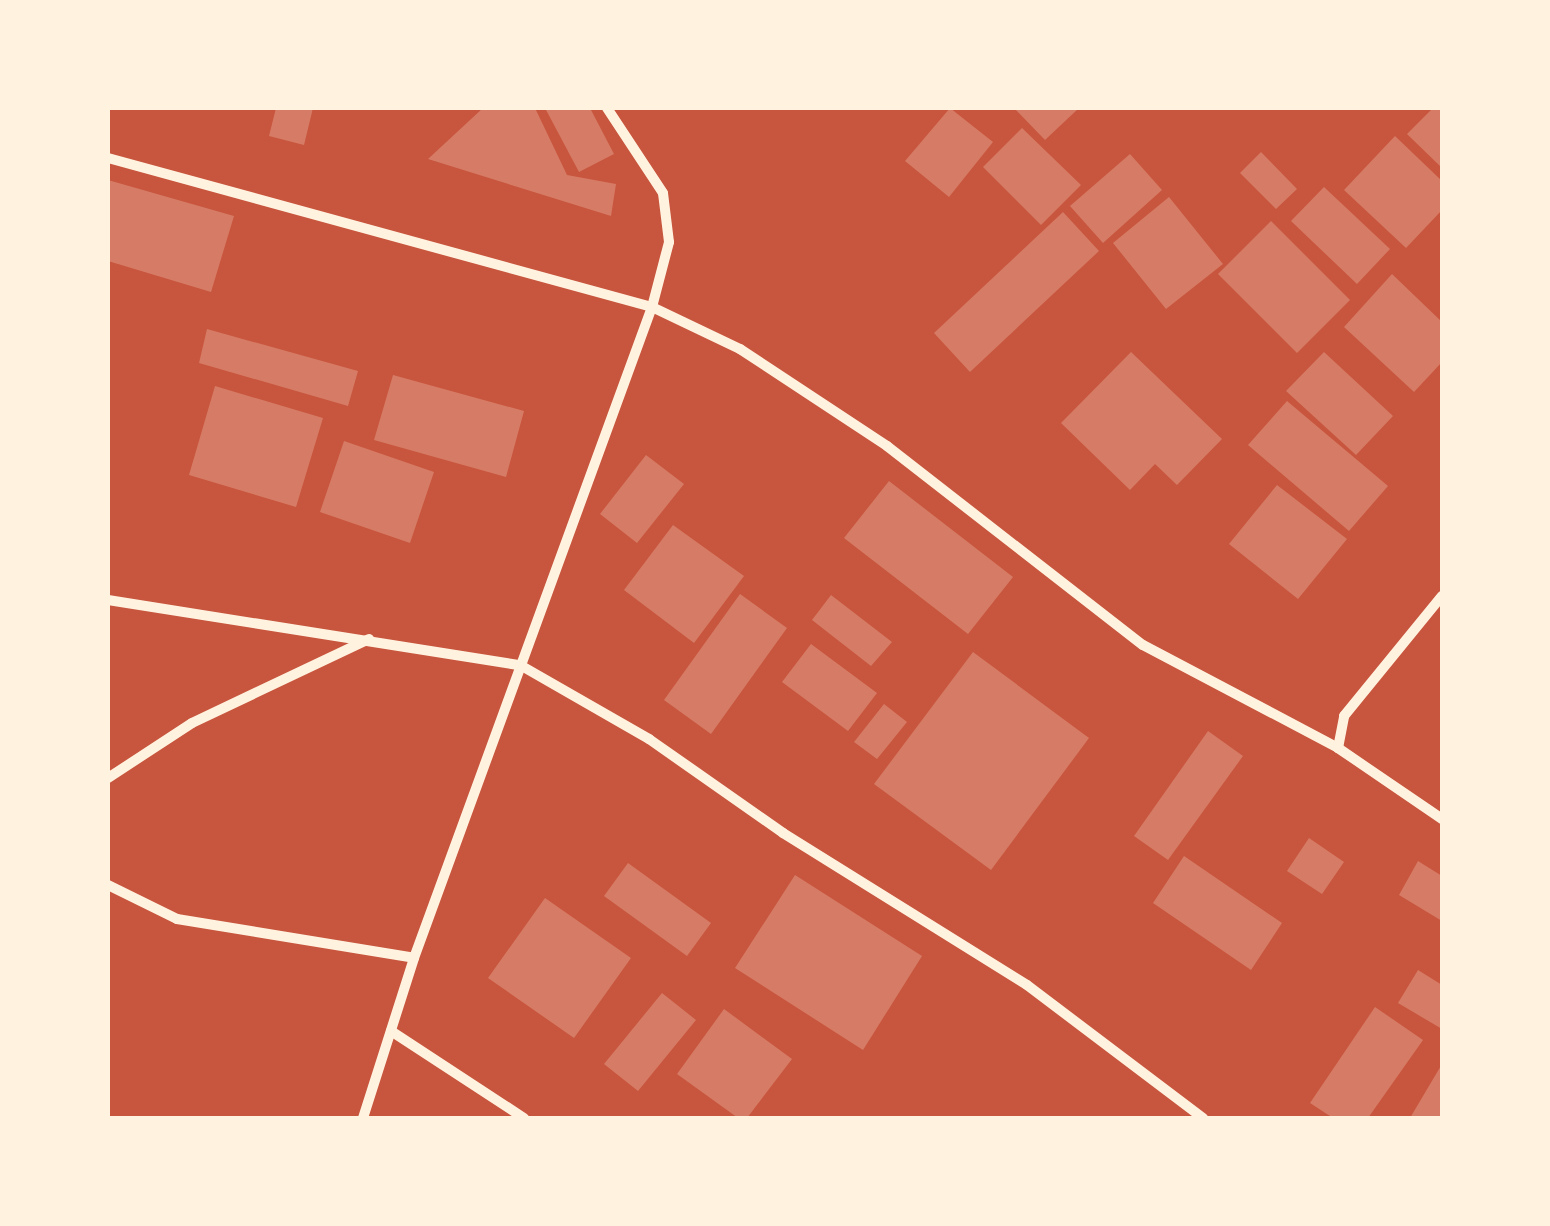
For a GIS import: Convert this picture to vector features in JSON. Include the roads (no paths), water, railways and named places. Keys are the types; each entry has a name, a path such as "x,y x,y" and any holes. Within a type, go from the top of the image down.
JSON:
{"street":[{"path":"363,1118 414,958 652,306 669,242 663,193 606,108"},
{"path":"108,158 652,306 740,348 887,446 1143,645 1338,748 1442,818"},
{"path":"1338,748 1344,716 1442,596"},
{"path":"108,600 370,638 520,665 649,739 783,833 1027,985 1204,1118"},
{"path":"108,778 192,723 370,638"},
{"path":"108,885 178,918 414,958"},
{"path":"391,1031 524,1118"}]}
